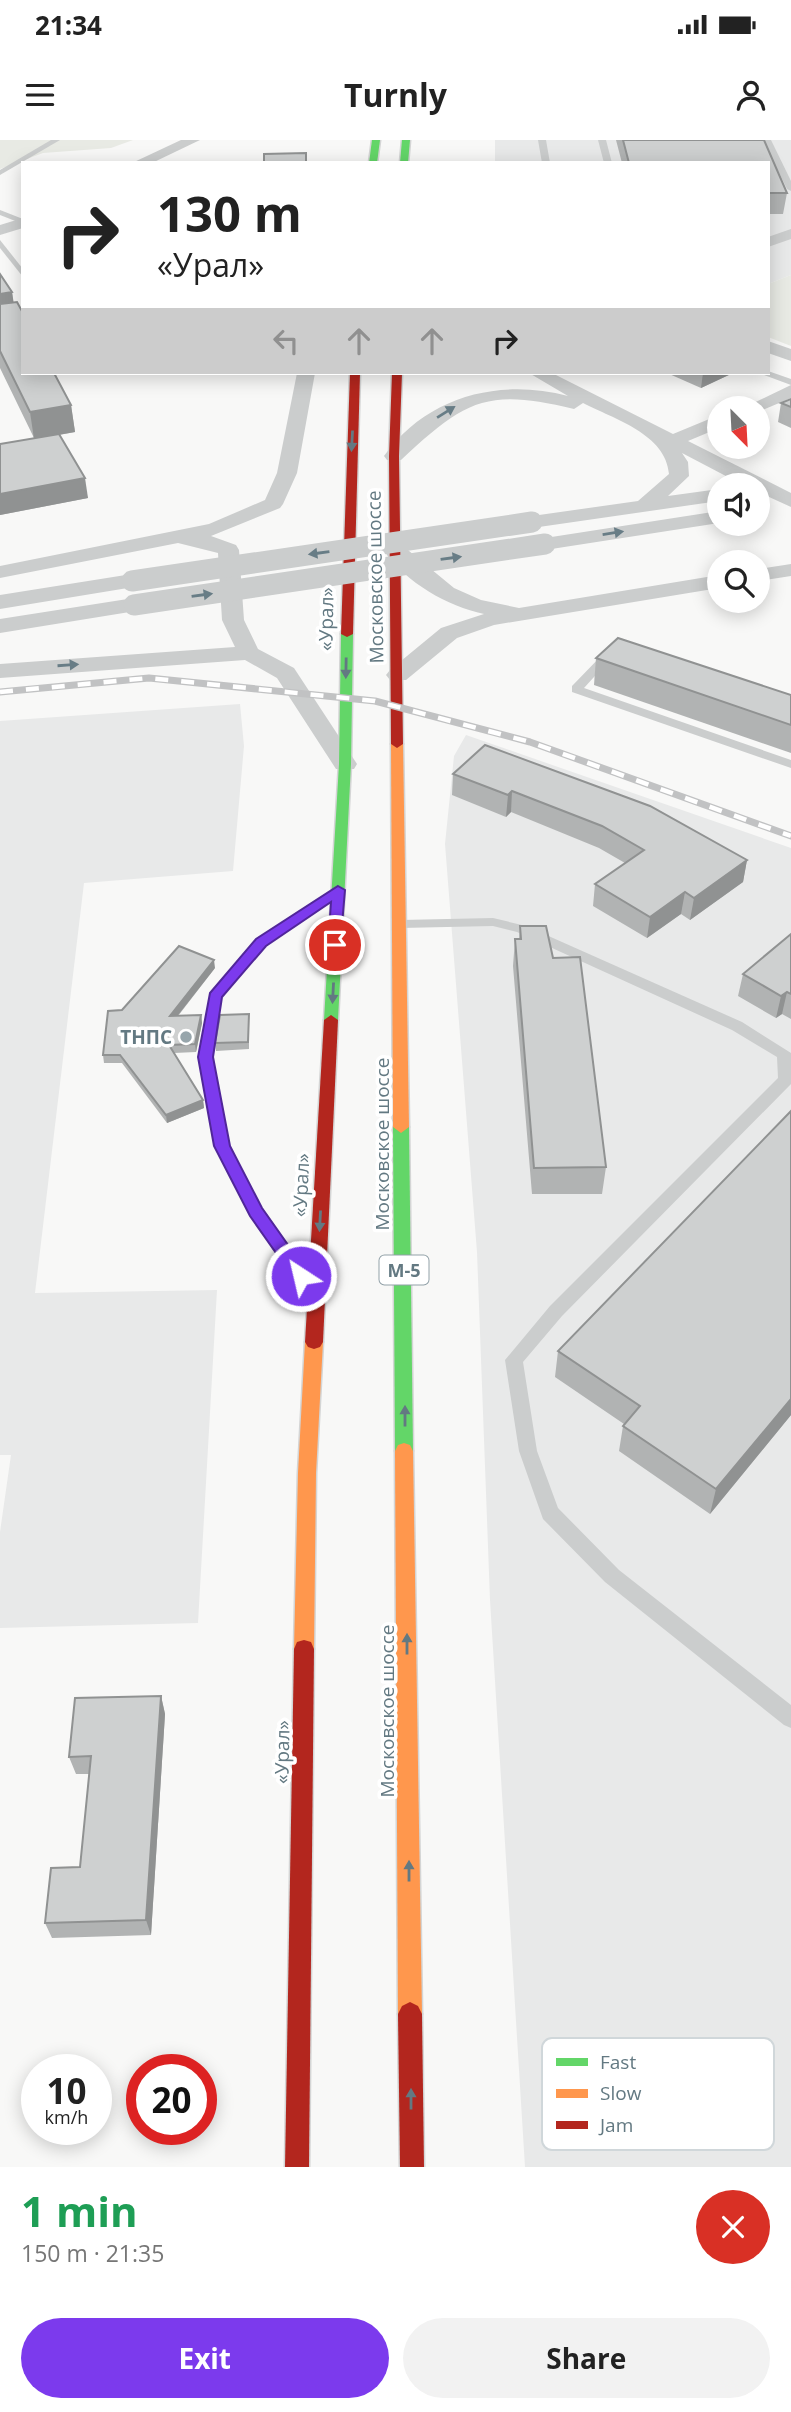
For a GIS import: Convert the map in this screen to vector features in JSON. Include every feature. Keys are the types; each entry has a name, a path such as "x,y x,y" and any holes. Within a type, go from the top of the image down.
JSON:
{"highway":[{"path":"373,161 376,140"},
{"path":"404,161 406,140"},
{"name":"«Урал»","path":"297,2167 306,1487 345,764 348,526 355,375"},
{"name":"Московское шоссе","path":"397,375 394,456 412,2167"}],"street":[{"path":"144,161 192,140"},
{"path":"0,232 21,223"},
{"path":"0,232 21,230"},
{"path":"770,241 791,234"},
{"path":"770,347 791,356"},
{"path":"0,572 215,529 273,504 287,473 306,375"},
{"path":"542,375 729,473"},
{"path":"770,400 791,391"},
{"path":"394,456 451,407 481,396 520,393 561,398 631,420"},
{"path":"665,439 707,425"},
{"path":"645,506 679,476 678,462 665,439"},
{"path":"770,494 791,501"},
{"path":"0,602 707,497"},
{"path":"770,513 791,514"},
{"path":"0,626 707,519"},
{"path":"174,538 205,541 228,550 233,620 249,653"},
{"path":"395,551 433,587 465,603 498,610 535,611"},
{"path":"770,573 791,570"},
{"path":"398,675 449,632 490,619 707,584"},
{"path":"0,671 249,653 286,673 345,764"}],"lane":[{"path":"0,173 55,140"},
{"path":"542,140 546,161"},
{"path":"602,140 607,161"},
{"path":"767,140 791,189"},
{"path":"0,212 21,221"},
{"path":"0,242 3,251 21,273"},
{"path":"770,375 791,382"},
{"path":"621,659 608,655 576,689 791,764"},
{"path":"316,1297 256,1212 222,1146 205,1057 215,996 261,943 338,890"},
{"path":"401,924 493,922 521,929 737,1026 784,1054 786,1080 556,1311 514,1360 528,1451 550,1513 612,1576 791,1718"}],"shaded area":[{"path":"0,140 133,140 111,148 43,153 0,169"},
{"path":"495,140 791,140 791,275 770,283 770,161 495,161"},
{"path":"791,275 791,346 770,338 770,283"},
{"path":"240,704 244,746 233,871 84,883 35,1293 217,1290 198,1623 0,1628 0,1532 11,1455 0,1455 0,721"},
{"path":"466,735 791,848 791,2167 525,2167 490,1600 477,1252 445,844 454,756"}],"building":[{"path":"623,140 764,140 787,193 770,193 770,161 628,161"},
{"path":"306,153 306,161 264,161 264,154"},
{"path":"0,274 12,292 0,294"},
{"path":"17,302 21,309 21,375 55,375 71,405 30,412 0,351 0,304"},
{"path":"791,399 791,407 781,403"},
{"path":"59,434 85,478 0,494 0,444"},
{"path":"618,638 791,695 791,725 596,658"},
{"path":"485,745 650,806 747,860 694,898 685,892 650,917 595,884 644,850 602,826 512,791 508,795 453,774"},
{"path":"520,926 546,926 553,958 580,957 606,1167 534,1168 515,939 521,939"},
{"path":"791,934 791,994 787,992 781,996 743,974"},
{"path":"179,946 214,960 170,1016 201,1015 195,1044 169,1045 203,1100 166,1115 120,1055 103,1055 108,1011 122,1010"},
{"path":"249,1014 248,1042 215,1043 220,1015"},
{"path":"791,1111 791,1399 716,1489 623,1426 640,1406 558,1351"},
{"path":"161,1696 146,1920 45,1923 51,1868 80,1867 91,1756 69,1757 75,1698"}],"railway":[{"path":"0,692 149,678 375,701 530,742 791,836"}],"traffic: fast":[{"path":"373,161 376,140"},
{"path":"404,161 406,140"},
{"path":"331,1020 345,764 347,634"},
{"path":"401,1127 404,1451"}],"traffic: slow":[{"path":"397,744 401,1127"},
{"path":"304,1649 307,1473 314,1342"},
{"path":"404,1451 410,2014"}],"traffic: jam":[{"path":"347,634 355,375"},
{"path":"397,375 394,456 397,744"},
{"path":"314,1342 331,1020"},
{"path":"297,2167 304,1649"},
{"path":"410,2014 412,2167"}],"place":[{"name":"ТНПС","path":"186,1037"}],"route":[{"path":"301,1276 256,1212 222,1146 205,1057 215,996 261,943 338,890 335,945"}]}
